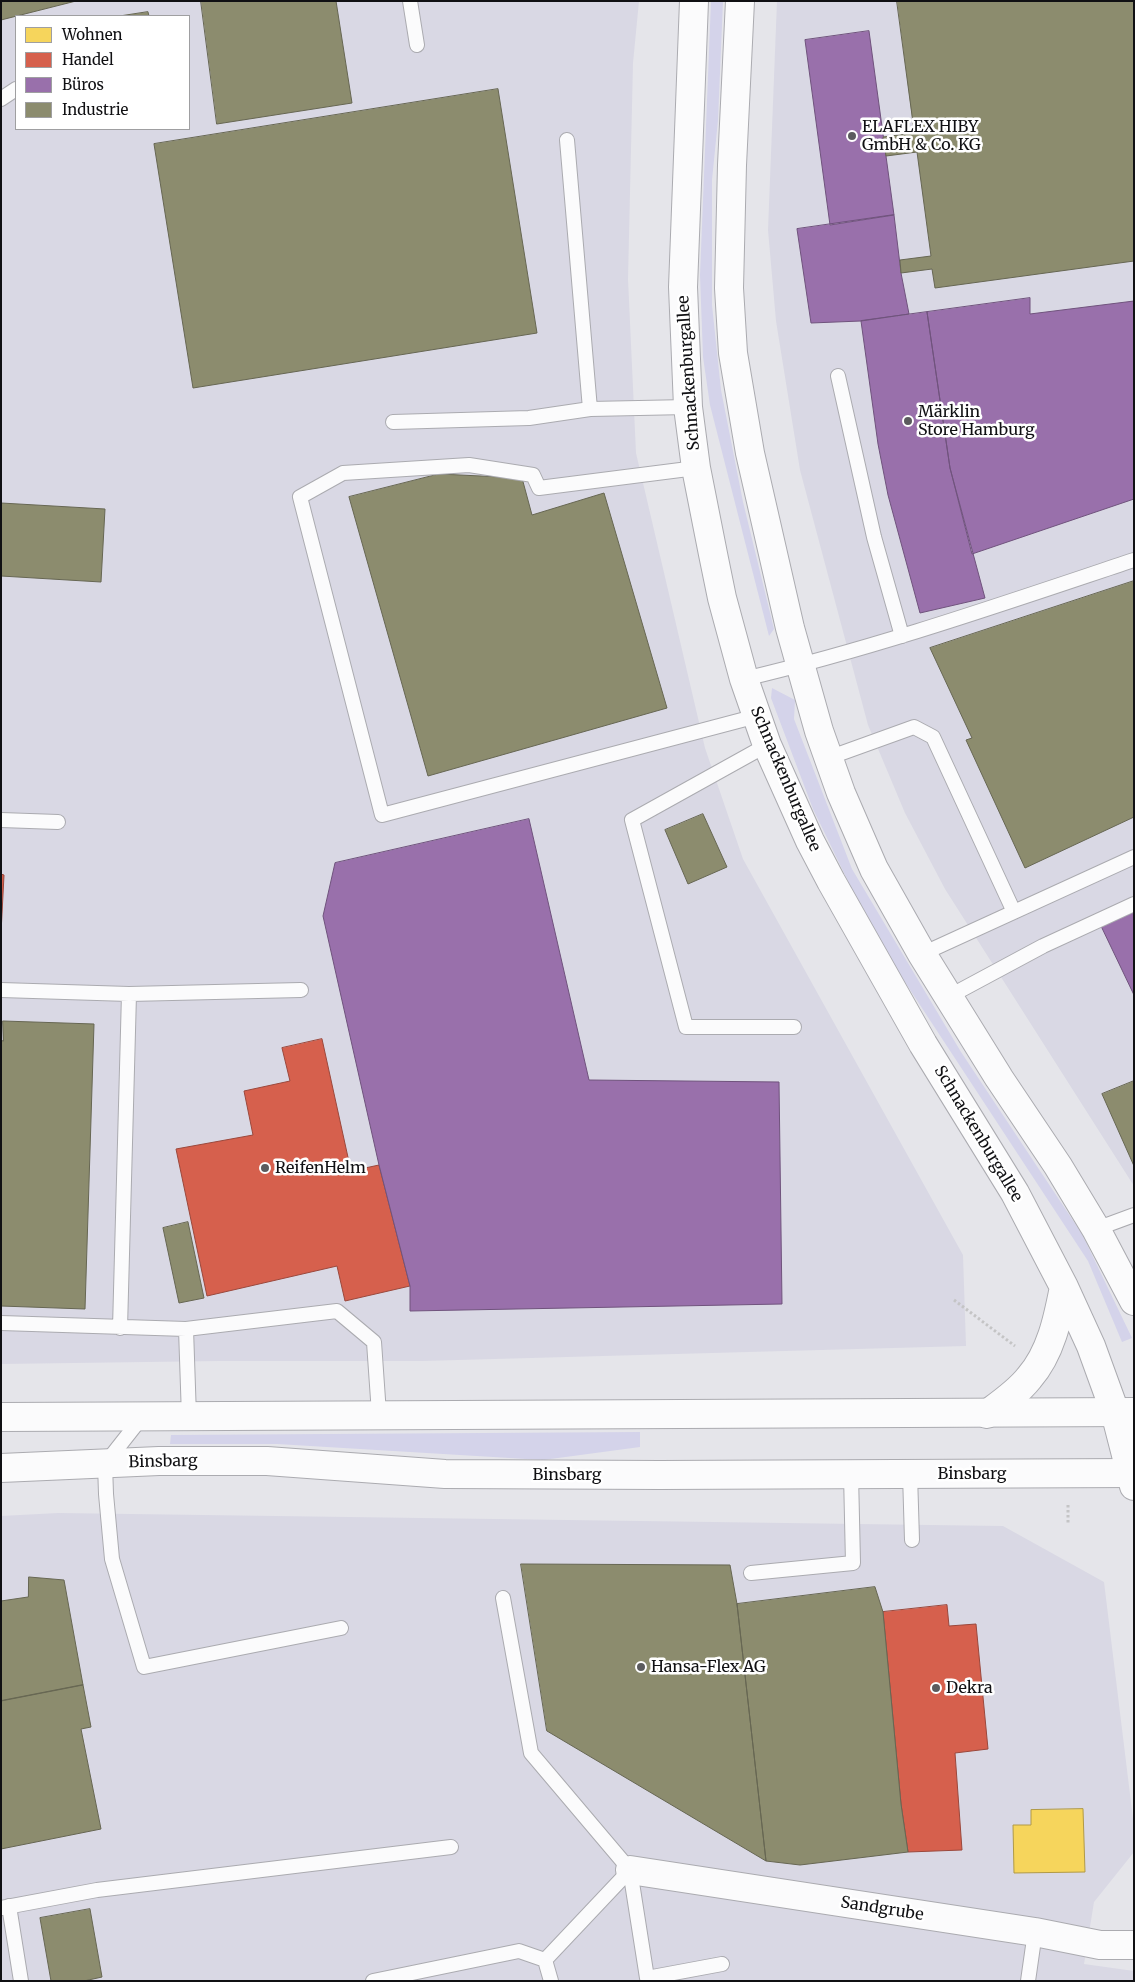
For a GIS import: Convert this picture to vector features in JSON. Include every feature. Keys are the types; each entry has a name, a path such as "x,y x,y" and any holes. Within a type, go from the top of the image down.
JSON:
{"main road":[{"name":"Schnackenburgallee","path":"694,1 683,287 688,407 696,468 722,598 744,679 766,745 810,841 844,906 923,1044 1016,1193 1064,1287 1124,1412 1133,1478"},
{"path":"740,1 732,165 729,288 733,353 750,454 800,666 828,758 874,869 948,997 998,1078 1058,1166 1096,1229 1134,1301"},
{"path":"987,1414 1030,1378 1041,1361 1057,1322 1064,1287"},
{"path":"1,1417 1124,1412"},
{"name":"Binsbarg","path":"1,1468 159,1461 267,1461 445,1474 910,1474 1133,1478"},
{"name":"Sandgrube","path":"630,1870 1035,1932 1100,1945 1134,1945"}],"lane":[{"path":"410,1 417,45"},
{"path":"1,99 15,90"},
{"path":"567,140 590,409"},
{"path":"838,376 874,537 902,636"},
{"path":"393,422 529,418 590,409 688,407"},
{"path":"696,468 539,488 533,475 469,465 343,473 300,497 382,815 757,716"},
{"path":"744,679 800,666 902,636 1134,560"},
{"path":"828,758 914,727 933,737 1014,912"},
{"path":"766,745 632,820 686,1027 794,1028"},
{"path":"1,820 58,822"},
{"path":"922,954 1134,857"},
{"path":"948,997 1043,946 1134,904"},
{"path":"1,990 129,994 300,990"},
{"path":"120,1328 129,994"},
{"path":"1096,1229 1134,1215"},
{"path":"1,1323 186,1329 337,1311 374,1342 379,1414"},
{"path":"186,1329 189,1417"},
{"path":"142,1417 105,1464 112,1559 144,1667 340,1628"},
{"path":"751,1573 853,1563 851,1474"},
{"path":"910,1474 912,1540"},
{"path":"503,1598 531,1753 630,1870 647,1978 722,1964"},
{"path":"21,1981 5,1907 97,1890 451,1847"},
{"path":"546,1960 630,1870"},
{"path":"1028,1981 1035,1932"},
{"path":"373,1981 519,1951 546,1960"},
{"path":"546,1960 551,1981"}],"path":[{"path":"954,1300 1015,1346"},
{"path":"1068,1505 1068,1523"}],"shaded area":[{"path":"1,1 639,1 633,63 628,279 636,453 705,748 743,859 963,1255 966,1346 422,1361 1,1364"},
{"path":"711,1 723,1 718,120 712,180 712,305 721,390 743,502 774,629 769,636 710,405 703,357 700,275"},
{"path":"777,1 1134,1 1134,1186 945,889 905,813 868,725 800,470 776,321 768,230"},
{"path":"772,688 795,700 794,719 852,869 961,1052 1082,1234 1132,1338 1122,1342 1088,1261 897,970 860,906 813,809 771,698"},
{"path":"640,1432 640,1447 543,1460 277,1444 170,1444 171,1435"},
{"path":"58,1513 1003,1526 1104,1582 1134,1827 1134,1852 1094,1902 1084,1964 1134,1971 1134,1981 1,1981 1,1516"}],"building: Wohnen":[{"path":"1083,1809 1085,1872 1014,1873 1013,1825 1031,1825 1031,1810"}],"building: Handel":[{"path":"1,874 4,875 1,933"},
{"name":"ReifenHelm","path":"322,1039 351,1171 379,1165 410,1286 345,1301 337,1266 207,1296 176,1149 253,1135 244,1091 290,1081 282,1048"},
{"name":"Dekra","path":"947,1605 949,1626 976,1624 988,1749 955,1753 962,1850 908,1852 901,1804 883,1612"}],"building: Büros":[{"path":"869,31 894,215 830,225 805,40"},
{"path":"894,215 901,273 909,314 861,321 811,323 797,229"},
{"path":"1030,298 1030,314 1134,301 1134,499 972,554 950,468 927,312"},
{"path":"927,312 950,468 985,598 920,613 888,495 878,444 861,321"},
{"path":"529,819 589,1080 779,1082 782,1304 410,1311 410,1286 379,1165 323,916 335,863"},
{"path":"1134,911 1134,995 1101,926"}],"building: Industrie":[{"path":"1,1 76,1 15,15 1,20"},
{"path":"201,1 336,1 352,103 217,124"},
{"path":"897,1 1134,1 1134,261 935,288 932,269 901,273 900,260 931,256 917,152 886,156 883,137 914,133"},
{"path":"148,12 149,15 127,15"},
{"path":"498,89 537,333 193,388 154,144"},
{"path":"439,474 522,478 532,515 604,493 667,708 428,776 349,497"},
{"path":"1,503 105,509 101,582 1,576"},
{"path":"1134,581 1134,817 1025,868 966,740 972,738 930,648"},
{"path":"703,814 727,867 688,884 665,830"},
{"path":"3,1021 94,1024 85,1309 1,1306 1,1040 3,1041"},
{"path":"1134,1081 1134,1166 1102,1094"},
{"path":"188,1222 204,1298 179,1303 163,1228"},
{"name":"Hansa-Flex AG","path":"521,1564 730,1565 737,1604 766,1861 547,1731"},
{"path":"29,1577 64,1580 83,1685 1,1701 1,1601 28,1597"},
{"path":"875,1587 883,1612 901,1804 908,1852 800,1865 766,1861 737,1604"},
{"path":"83,1685 91,1727 81,1729 101,1829 1,1849 1,1701"},
{"path":"90,1909 102,1977 84,1981 51,1981 40,1918"}],"place":[{"name":"ELAFLEX HIBY GmbH & Co. KG","path":"852,136"},
{"name":"Märklin Store Hamburg","path":"908,421"},
{"name":"ReifenHelm","path":"265,1168"},
{"name":"Hansa-Flex AG","path":"641,1667"},
{"name":"Dekra","path":"936,1688"}]}
